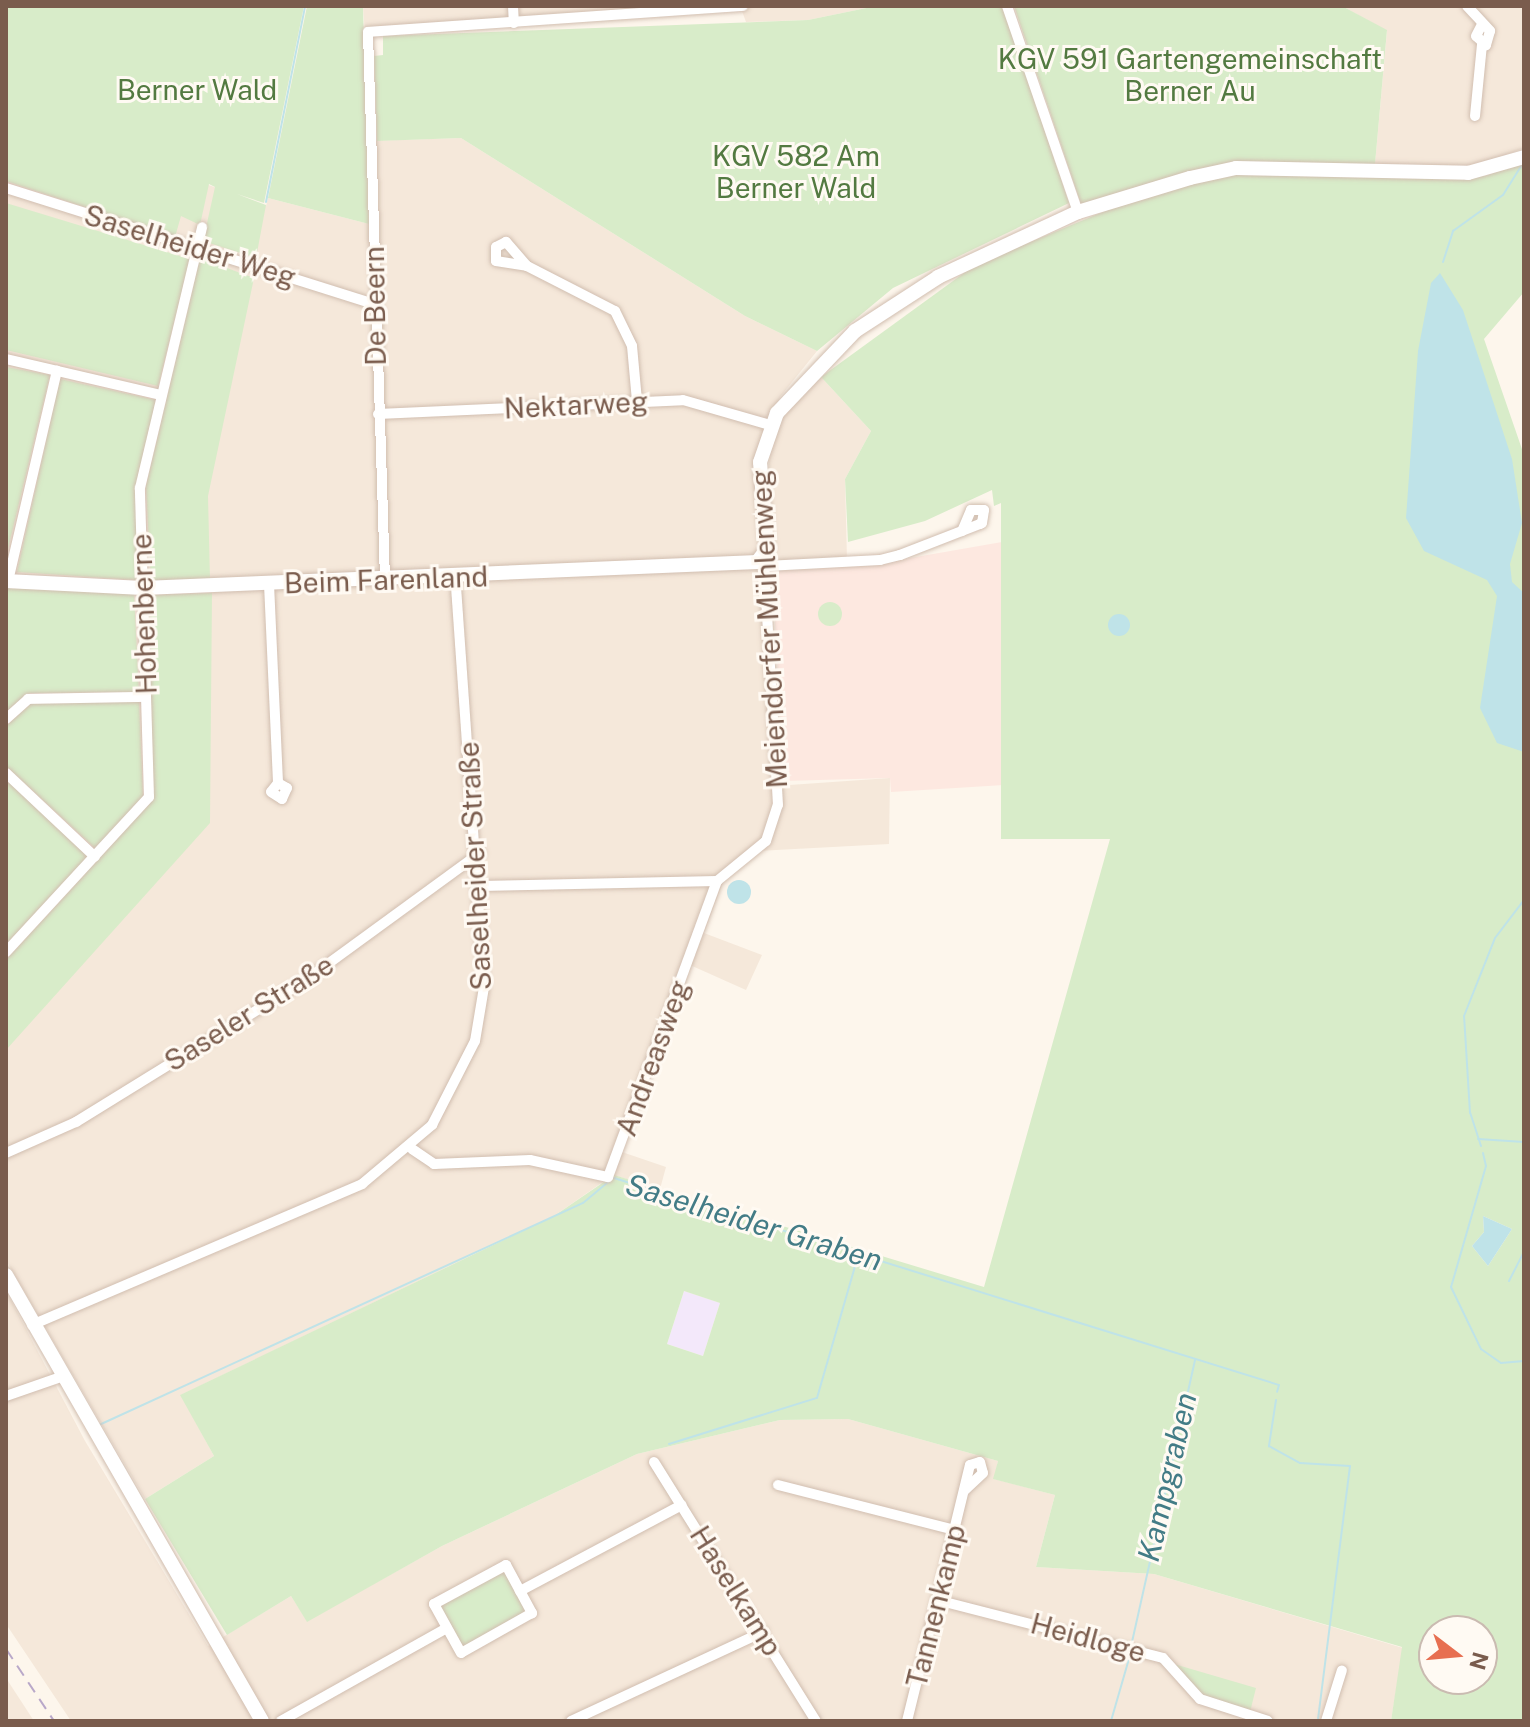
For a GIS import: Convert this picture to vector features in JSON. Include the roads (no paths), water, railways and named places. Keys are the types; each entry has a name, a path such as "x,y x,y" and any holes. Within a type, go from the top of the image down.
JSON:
{"street":[{"path":"513,6 514,23 743,8"},
{"path":"1007,6 1078,212"},
{"path":"1467,6 1492,38 1482,44 1475,116"},
{"name":"De Beern","path":"385,580 368,32 514,23"},
{"name":"Meiendorfer Mühlenweg","path":"717,881 757,851 776,818 760,470 770,425 806,376 892,304 1078,212 1236,168 1468,173 1524,157"},
{"name":"Saselheider Weg","path":"6,188 375,304"},
{"name":"Hohenberne","path":"6,952 149,797 140,488 202,227"},
{"path":"527,266 615,311 632,346 637,401"},
{"path":"6,359 161,395"},
{"path":"7,581 57,371"},
{"name":"Nektarweg","path":"378,414 637,401 723,407 770,425"},
{"path":"765,562 873,562 962,531"},
{"name":"Beim Farenland","path":"7,581 143,588 765,562"},
{"name":"Saselheider Straße","path":"32,1325 362,1184 412,1149 432,1125 475,1041 484,987 480,853 455,577"},
{"path":"269,584 278,783"},
{"path":"6,719 28,699 146,697"},
{"path":"6,773 95,857"},
{"name":"Saseler Straße","path":"6,1153 76,1122 303,982 480,853"},
{"path":"481,886 717,881"},
{"name":"Andreasweg","path":"412,1149 434,1164 530,1160 608,1177 717,881"},
{"path":"6,1275 88,1426 262,1721"},
{"path":"6,1396 61,1377"},
{"name":"Haselkamp","path":"654,1462 816,1721"},
{"path":"778,1485 954,1530"},
{"name":"Tannenkamp","path":"907,1721 964,1491"},
{"path":"520,1591 682,1505"},
{"path":"506,1565 532,1613 461,1653 447,1628 434,1604 506,1565"},
{"name":"Heidloge","path":"937,1600 1163,1658 1200,1699 1268,1721"},
{"path":"281,1721 447,1628"},
{"path":"571,1721 763,1632"},
{"path":"1326,1721 1342,1670"}],"water":[{"path":"1440,273 1463,310 1512,459 1522,523 1510,564 1512,582 1524,593 1524,752 1497,743 1480,708 1497,596 1487,580 1424,551 1406,518 1418,351 1431,283"},
{"path":"1119,614 1127,617 1130,625 1127,633 1119,636 1111,633 1108,625 1111,617"},
{"path":"739,880 750,887 751,892 744,903 739,904 728,897 727,892 734,881"},
{"path":"1483,1216 1512,1229 1488,1266 1472,1246 1484,1232"}],"waterway":[{"path":"266,202 305,6"},
{"path":"1443,262 1453,231 1503,195 1521,166"},
{"path":"1481,1146 1470,1113 1464,1016 1495,938 1524,900"},
{"path":"1478,1139 1524,1142"},
{"path":"1483,1153 1486,1166 1451,1287 1481,1349 1501,1363 1524,1361"},
{"name":"Saselheider Graben","path":"614,1178 1279,1385 1277,1392"},
{"name":"Saselheider Graben","path":"99,1425 583,1203 609,1181"},
{"path":"1509,1281 1524,1252"},
{"path":"669,1444 817,1398 858,1256"},
{"name":"Kampgraben","path":"1132,1642 1195,1360"},
{"path":"1276,1400 1269,1446 1300,1463 1350,1466 1318,1721"},
{"name":"Kampgraben","path":"1111,1721 1130,1655"}],"railway":[{"path":"6,1649 54,1721"}],"park label":[{"name":"KGV 591 Gartengemeinschaft Berner Au","path":"1190,75"},
{"name":"Berner Wald","path":"197,90"},
{"name":"KGV 582 Am Berner Wald","path":"796,172"}]}
